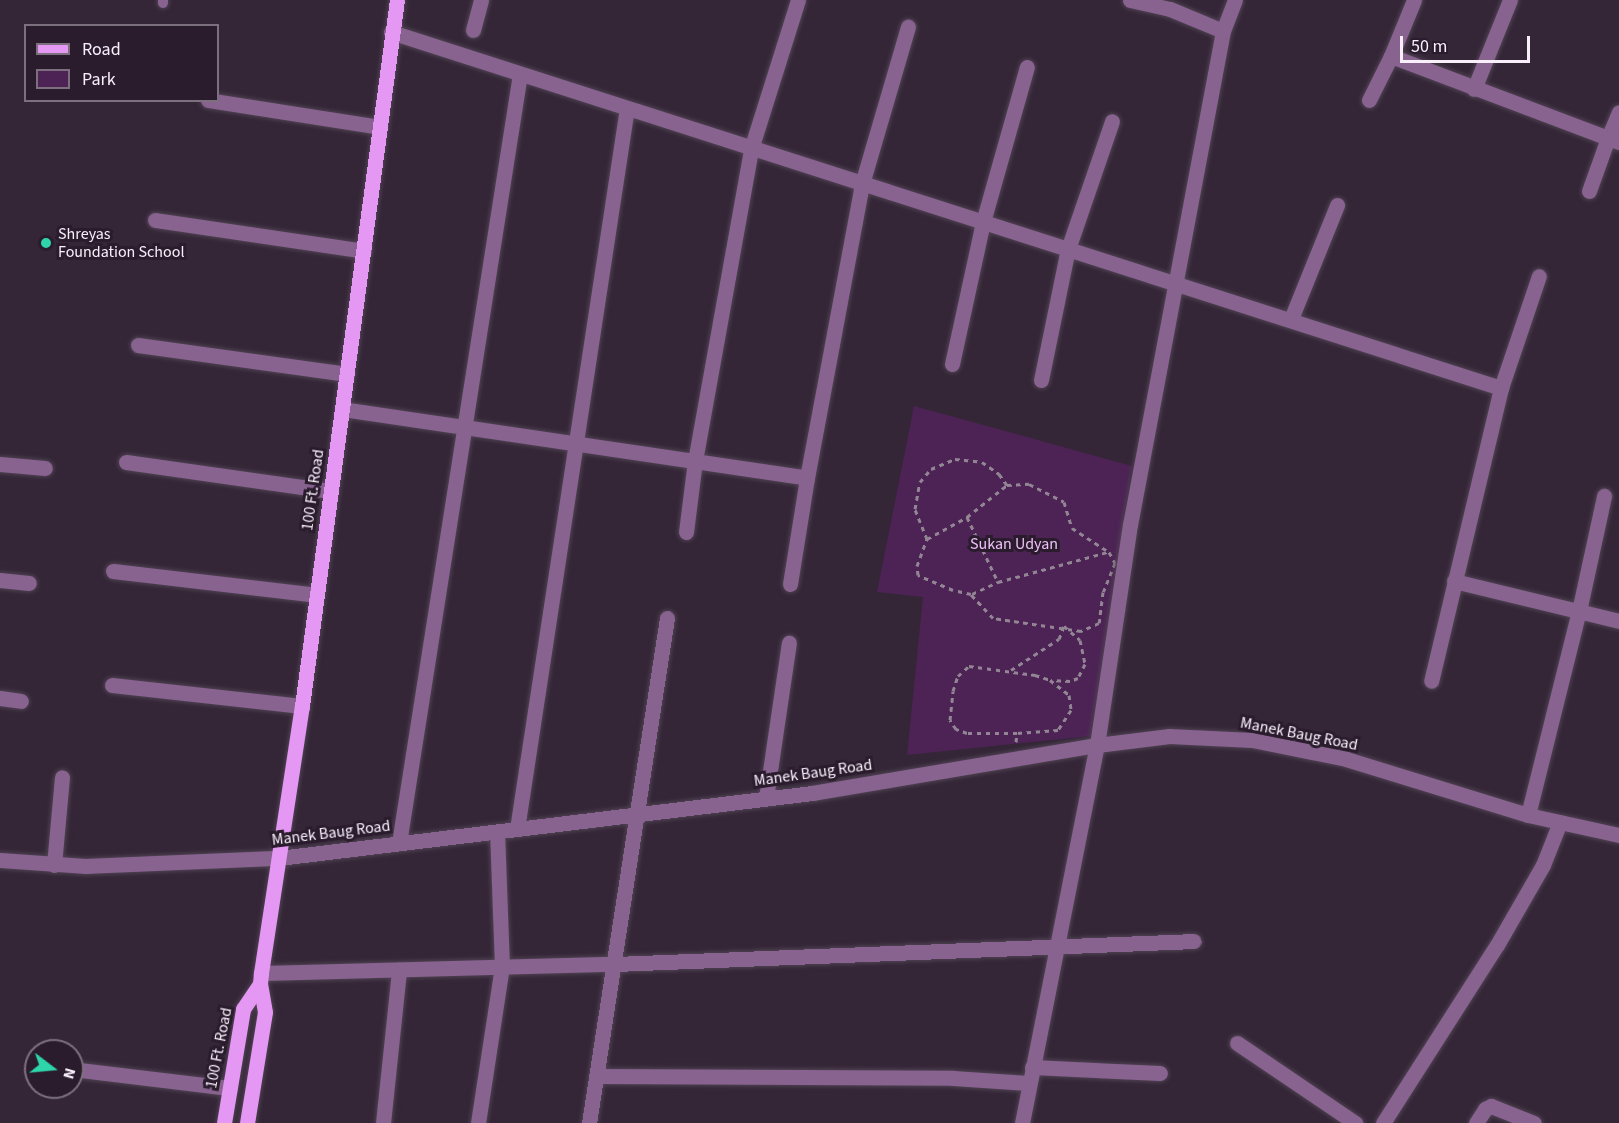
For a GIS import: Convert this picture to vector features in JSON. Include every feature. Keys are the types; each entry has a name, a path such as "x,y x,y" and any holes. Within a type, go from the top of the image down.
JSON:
{"main road":[{"name":"100 Ft. Road","path":"247,1123 266,1012 260,979 302,706 397,0"},
{"name":"100 Ft. Road","path":"224,1123 243,1009 260,979"}],"street":[{"path":"473,30 481,0"},
{"path":"686,532 695,461 751,149 798,0"},
{"path":"1130,0 1170,9 1223,31"},
{"path":"1022,1123 1028,1083 1097,745 1130,525 1223,31 1235,0"},
{"path":"1369,100 1391,56 1414,0"},
{"path":"1474,89 1510,0"},
{"path":"790,584 807,478 862,184 908,27"},
{"path":"391,32 1502,388"},
{"path":"1391,56 1614,140"},
{"path":"952,364 983,222 1027,67"},
{"path":"399,843 520,74"},
{"path":"219,102 380,127"},
{"path":"517,829 627,108"},
{"path":"1589,191 1614,140 1619,112"},
{"path":"1041,380 1068,249 1112,121"},
{"path":"1291,319 1337,205"},
{"path":"155,220 364,251"},
{"path":"1431,681 1502,388 1539,276"},
{"path":"138,345 347,374"},
{"path":"342,409 807,478"},
{"path":"126,462 330,491"},
{"path":"0,464 45,468"},
{"path":"1528,815 1579,611 1604,496"},
{"path":"113,571 316,595"},
{"path":"0,580 29,583"},
{"path":"1454,581 1619,621"},
{"path":"589,1123 667,618"},
{"path":"766,798 789,643"},
{"path":"112,685 302,706"},
{"path":"0,698 21,700"},
{"name":"Manek Baug Road","path":"0,860 86,866 279,858 812,793 1097,745 1169,736 1252,740 1346,759 1528,815 1619,835"},
{"path":"54,865 62,777"},
{"path":"1383,1123 1497,945 1543,865 1560,822"},
{"path":"478,1123 502,967 497,832"},
{"path":"260,979 399,970 615,964 1194,941"},
{"path":"383,1123 399,970"},
{"path":"1237,1043 1355,1123"},
{"path":"1032,1067 1161,1072"},
{"path":"84,1070 230,1088"},
{"path":"597,1076 953,1078 1028,1083"},
{"path":"1476,1123 1485,1109 1491,1107 1531,1122"}],"path":[{"path":"927,539 915,509 920,482 931,469 955,459 982,462 999,474 1007,485"},
{"path":"1029,484 1064,502 1072,528 1109,552 1115,563 1103,592 1099,623 1081,631 1064,626 1027,624 993,618 971,594 953,590 918,575 917,566 927,539 968,517 1007,485 1029,484"},
{"path":"968,517 998,582"},
{"path":"971,594 998,582 1119,551"},
{"path":"1011,670 1059,639 1064,626"},
{"path":"1050,680 1069,695 1071,710 1058,730 967,734 956,729 951,720 953,691 958,676 969,666 1011,670 1050,680 1070,681 1078,678 1084,664 1080,640 1064,626"},
{"path":"1016,742 1017,733"}],"green space":[{"name":"Sukan Udyan","path":"914,406 1132,466 1091,736 907,755 923,597 877,592"}],"place":[{"name":"Shreyas Foundation School","path":"46,243"}]}
